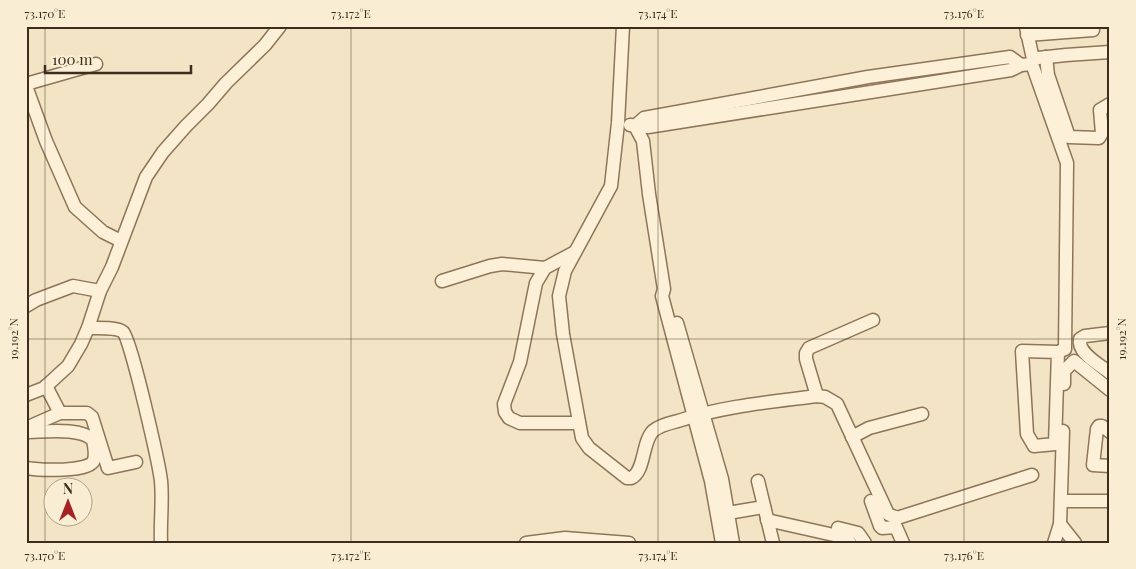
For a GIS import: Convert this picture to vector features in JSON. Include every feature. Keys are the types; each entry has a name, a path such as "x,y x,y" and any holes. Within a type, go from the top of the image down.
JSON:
{"street":[{"path":"26,394 46,386 68,366 88,328 100,291 112,267 146,177 163,152 226,83 265,45 280,26"},
{"path":"623,26 618,123 611,186 565,271 559,296 563,334 579,423 582,438 589,448 627,478 631,478 637,474 648,438 653,431 660,427 698,415 746,405 817,396 825,397 837,404 888,514 892,517 897,518 1032,475"},
{"path":"1058,352 1055,444 1034,446 1027,434 1022,351 1058,352 1065,349 1066,163 1028,62 1026,30 1093,28 1096,53"},
{"path":"1047,61 1110,52"},
{"path":"618,123 648,127 815,99 876,92 1011,70 1028,62 1110,60"},
{"path":"1047,61 1048,75 1069,137 1099,138 1102,133 1100,110 1110,104"},
{"path":"96,64 26,85 46,141 75,207 103,232 121,241"},
{"path":"635,126 643,141 649,194 664,289 662,296 678,343 716,480 728,513 733,543"},
{"path":"575,252 545,268 536,283 520,362 504,404 504,412 509,418 520,422 579,423"},
{"path":"442,281 502,264 545,268"},
{"path":"26,306 36,300 73,286 100,291"},
{"path":"817,396 806,359 806,353 809,348 873,320"},
{"path":"88,328 118,330 126,336 136,369 158,462 161,483 161,543"},
{"path":"1110,333 1085,336 1080,339 1079,344 1081,350 1110,373"},
{"path":"1054,543 1060,524 1062,501 1064,371 1074,361 1110,390"},
{"path":"46,386 60,413"},
{"path":"26,428 60,413 87,414 92,417 108,468 136,462"},
{"path":"852,437 869,428 922,414"},
{"path":"1110,432 1102,426 1099,426 1097,429 1093,465 1110,466"},
{"path":"26,432 73,432 88,435 93,440 94,459 91,464 76,469 26,468"},
{"path":"716,480 722,543"},
{"path":"758,481 772,543"},
{"path":"871,501 880,526 886,529 896,527 903,543"},
{"path":"1062,501 1110,502"},
{"path":"728,513 764,507"},
{"path":"767,520 847,538 850,543"},
{"path":"1060,524 1075,543"},
{"path":"838,528 858,533 865,543"},
{"path":"526,543 565,538 629,543"}]}
